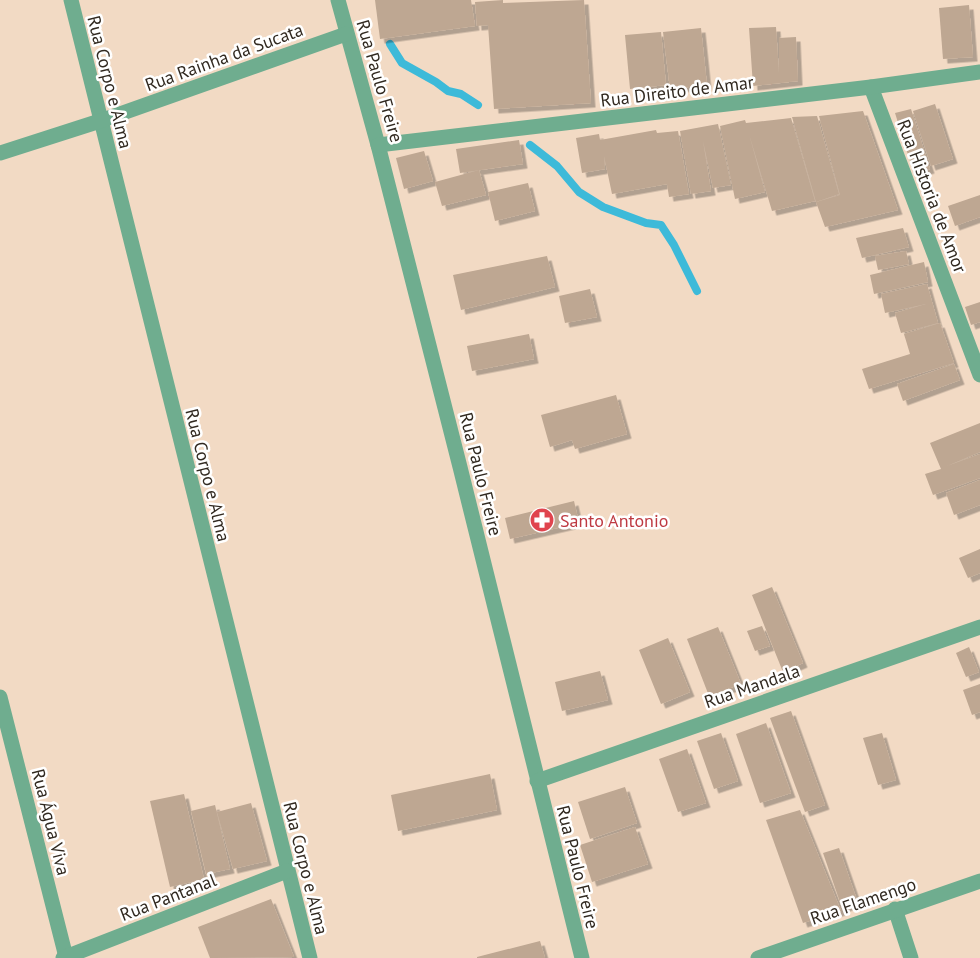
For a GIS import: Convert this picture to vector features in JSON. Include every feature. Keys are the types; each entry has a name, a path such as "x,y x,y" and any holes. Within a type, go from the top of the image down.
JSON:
{"street":[{"name":"Rua Corpo e Alma","path":"71,0 310,958"},
{"name":"Rua Paulo Freire","path":"338,0 378,145 582,958"},
{"name":"Rua Rainha da Sucata","path":"0,153 100,121 346,34"},
{"name":"Rua Direito de Amar","path":"378,145 871,87 980,72"},
{"name":"Rua Historia de Amor","path":"871,87 980,375"},
{"name":"Rua Mandala","path":"537,781 980,627"},
{"name":"Rua Água Viva","path":"0,697 65,957"},
{"name":"Rua Pantanal","path":"65,957 287,870"},
{"name":"Rua Flamengo","path":"758,958 980,881"},
{"path":"895,909 911,958"}],"building":[{"path":"375,0 471,0 475,26 380,39"},
{"path":"503,0 503,3 584,0 591,103 494,109 488,25 477,26 475,2"},
{"path":"969,5 973,57 943,59 939,8"},
{"path":"776,27 779,73 779,38 796,37 798,81 753,86 749,28"},
{"path":"701,28 707,85 670,89 663,32"},
{"path":"661,32 666,85 630,89 625,35"},
{"path":"935,104 953,159 931,166 913,111"},
{"path":"911,109 930,169 914,174 895,113"},
{"path":"863,111 898,210 825,227 816,202 840,195 819,116"},
{"path":"817,116 839,194 816,202 792,117"},
{"path":"791,118 815,201 772,211 749,134 765,192 735,199 720,126 745,120 746,123"},
{"path":"718,124 731,185 713,188 703,141 711,191 691,194 680,131"},
{"path":"656,130 657,133 678,131 689,194 669,197 667,184 612,194 604,156 605,169 582,173 576,138 599,134 600,140"},
{"path":"519,140 523,164 460,173 456,149"},
{"path":"424,151 433,181 404,189 396,158"},
{"path":"479,170 486,195 442,206 435,182"},
{"path":"528,183 535,211 495,221 488,192"},
{"path":"980,195 980,217 955,226 948,206"},
{"path":"903,228 909,247 862,258 856,238"},
{"path":"906,251 909,264 878,270 875,256"},
{"path":"547,256 555,287 461,310 453,275"},
{"path":"924,262 928,282 874,294 870,275"},
{"path":"927,284 938,323 901,333 895,313 926,304 885,313 881,294"},
{"path":"590,289 597,317 565,323 559,296"},
{"path":"980,302 980,322 971,325 965,307"},
{"path":"940,323 954,363 869,389 862,369 910,354 904,334"},
{"path":"529,334 534,359 472,371 467,346"},
{"path":"954,364 960,380 903,401 897,384"},
{"path":"616,395 627,434 575,449 572,440 550,447 541,415"},
{"path":"980,423 980,452 947,466 980,454 980,478 933,495 925,474 941,469 930,443"},
{"path":"980,480 980,505 954,515 946,493"},
{"name":"Santo Antonio","path":"574,501 579,523 510,539 505,518"},
{"path":"980,549 980,573 968,578 959,558"},
{"path":"772,587 803,663 783,672 752,595"},
{"path":"762,626 770,646 755,651 747,631"},
{"path":"718,627 741,684 709,696 687,639"},
{"path":"668,638 690,692 661,704 639,650"},
{"path":"969,647 979,672 966,677 956,653"},
{"path":"600,671 608,700 562,711 555,682"},
{"path":"980,684 980,712 972,715 963,690"},
{"path":"791,711 825,805 805,812 770,718"},
{"path":"766,723 791,793 760,803 736,734"},
{"path":"721,733 738,781 714,789 697,741"},
{"path":"882,733 896,780 878,785 863,738"},
{"path":"687,749 706,803 678,812 659,759"},
{"path":"490,774 497,810 398,831 391,795"},
{"path":"625,787 637,823 590,839 578,802"},
{"path":"184,794 204,879 170,887 150,801"},
{"path":"251,803 267,861 233,869 217,812"},
{"path":"215,805 230,869 206,874 191,811"},
{"path":"800,810 841,911 803,923 766,820"},
{"path":"635,827 648,864 592,882 580,845"},
{"path":"839,848 858,903 842,908 823,853"},
{"path":"271,899 294,957 210,958 198,927"},
{"path":"540,941 545,958 477,958 477,957"}],"waterway":[{"path":"390,44 402,63 448,91 461,94 478,105"},
{"path":"530,145 557,166 579,192 603,207 646,223 661,225 674,245 697,291"}],"place":[{"name":"Santo Antonio","path":"542,520"}]}
